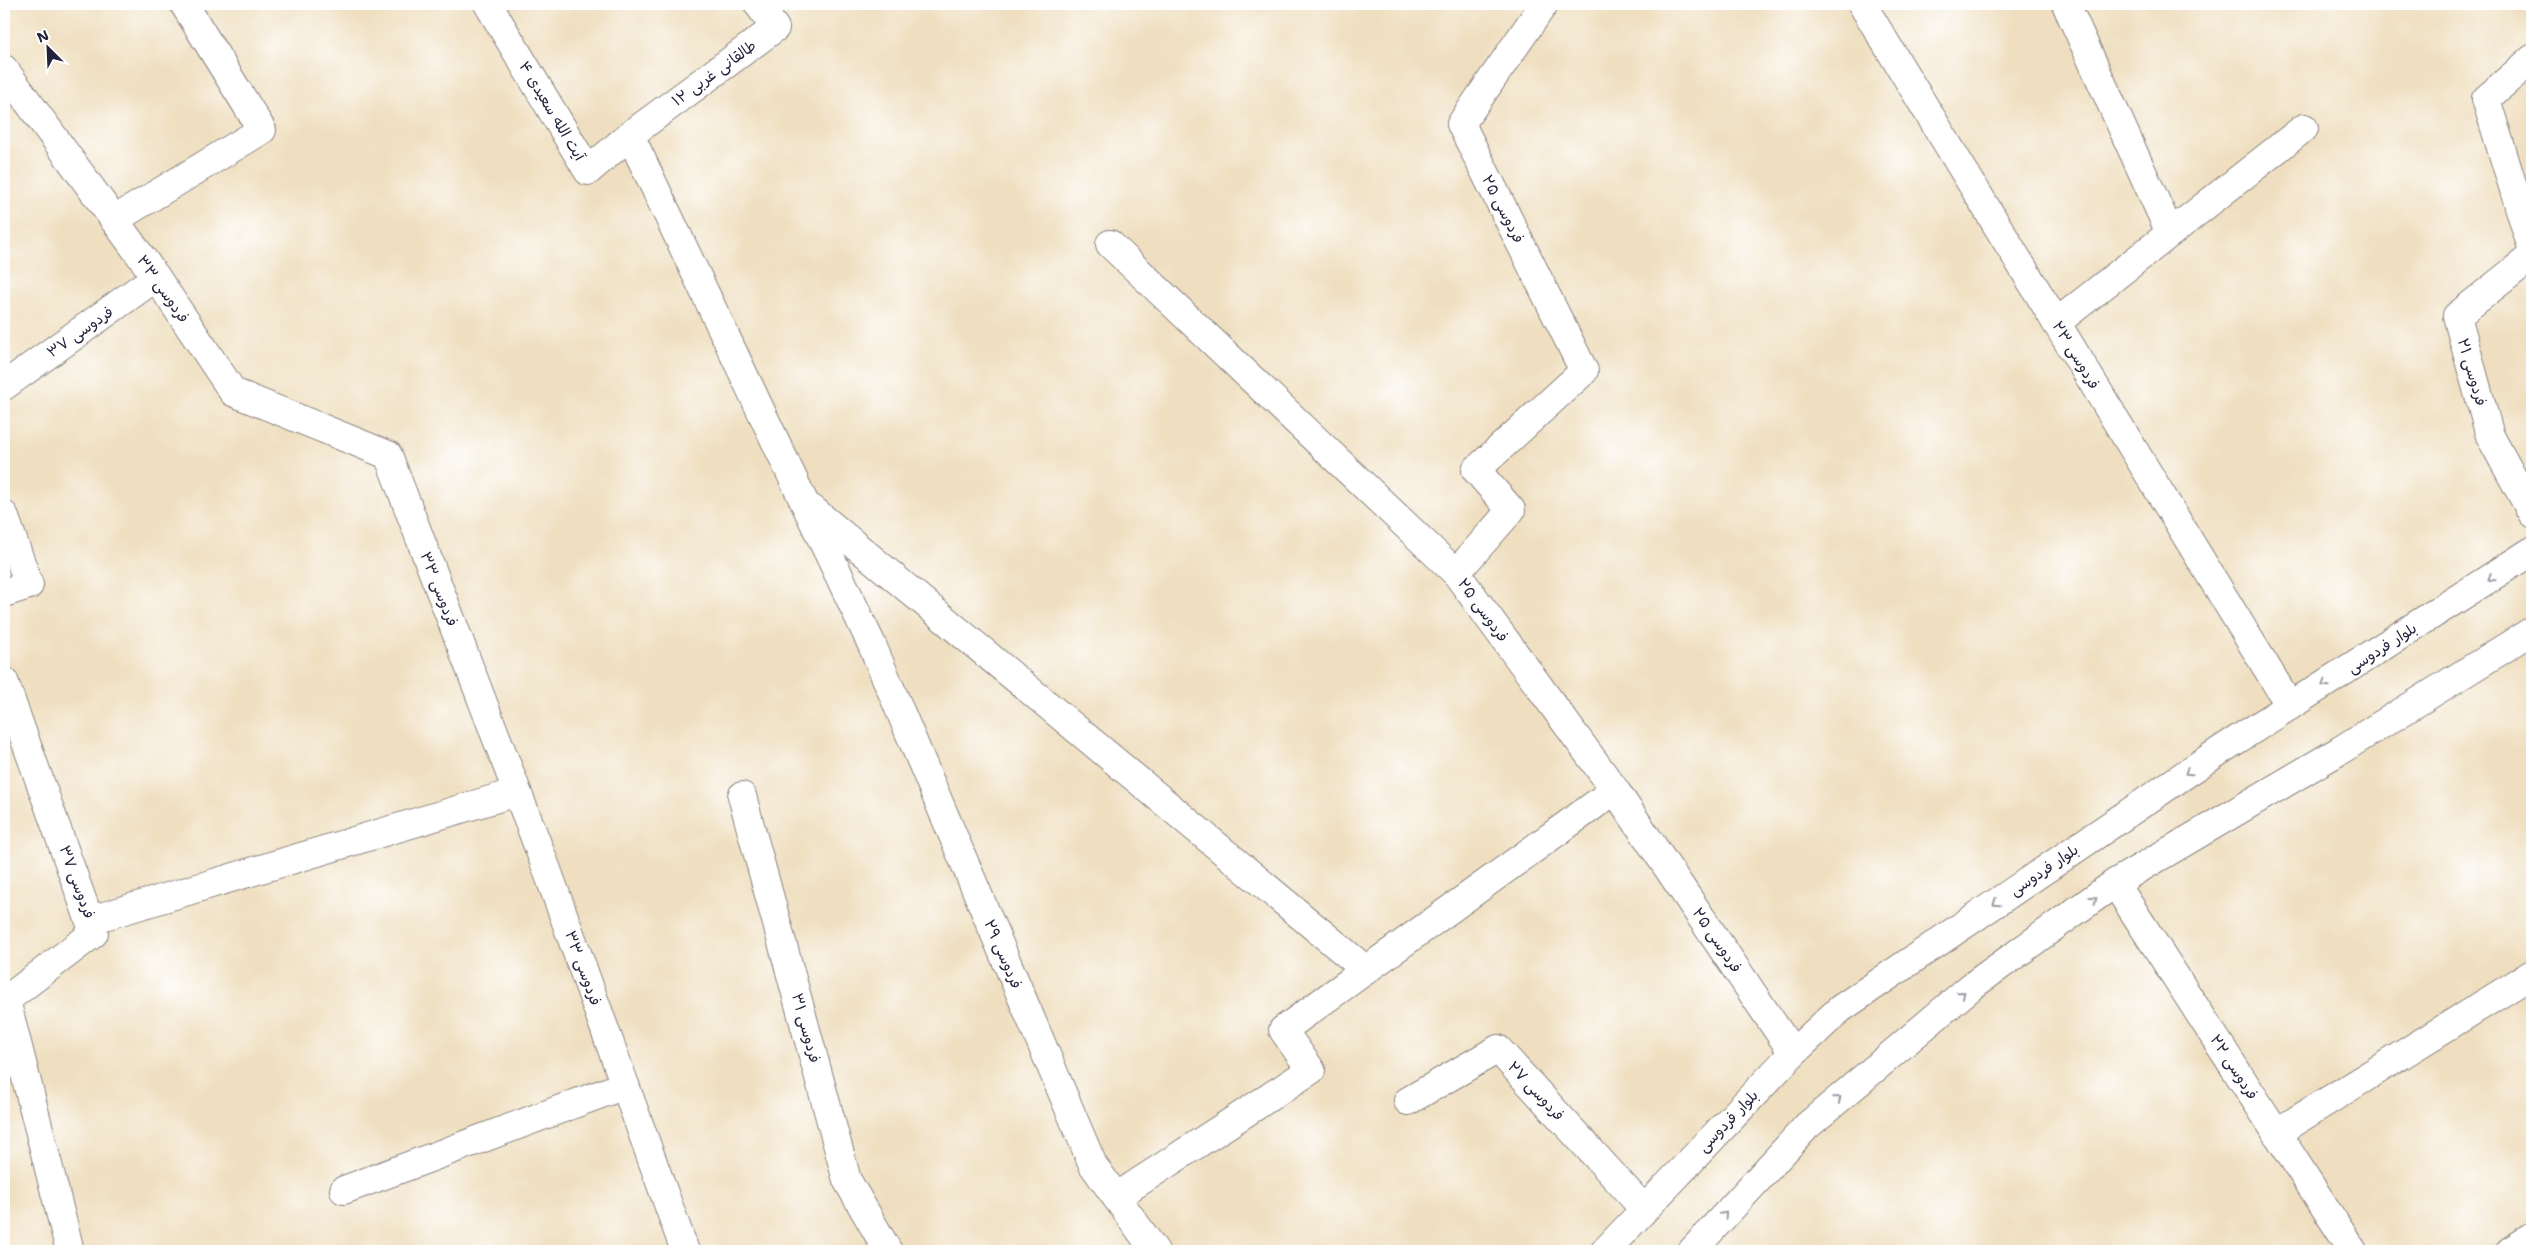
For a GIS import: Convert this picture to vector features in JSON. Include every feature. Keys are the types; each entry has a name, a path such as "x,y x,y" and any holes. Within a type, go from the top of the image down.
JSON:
{"street":[{"path":"114,220 262,130 184,4"},
{"name":"آیت الله سعیدی ۴","path":"488,4 588,171 630,135"},
{"name":"طالقانی غربی ۱۲","path":"630,135 775,28 758,4"},
{"name":"فردوسی ۲۵","path":"1544,4 1461,124 1584,371 1476,470 1511,510 1456,573 1615,790 1793,1053"},
{"name":"فردوسی ۲۳","path":"1862,4 2290,706"},
{"path":"2066,4 2170,233"},
{"path":"2532,59 2486,99 2532,248"},
{"name":"فردوسی ۳۳","path":"4,69 156,277 233,392 388,455 517,792 685,1251"},
{"path":"2056,323 2304,128"},
{"name":"فردوسی ۲۹","path":"630,135 872,644 1093,1165 1155,1251"},
{"path":"1110,244 1456,573"},
{"name":"فردوسی ۲۱","path":"2532,256 2457,316 2490,436 2532,513"},
{"name":"فردوسی ۳۷","path":"4,386 156,277"},
{"path":"806,504 1366,970"},
{"path":"4,515 29,585 4,593"},
{"name":"بلوار فردوسی","path":"1605,1251 1793,1053 1840,1009 2221,750 2532,552"},
{"path":"1692,1251 1807,1126 1972,986 2115,884 2338,751 2532,631"},
{"name":"فردوسی ۳۷","path":"4,681 94,932 6,1000 70,1251"},
{"path":"1116,1197 1311,1070 1283,1030 1615,790"},
{"path":"91,920 517,792"},
{"name":"فردوسی ۳۱","path":"742,796 848,1180 888,1251"},
{"name":"فردوسی ۲۲","path":"2115,884 2353,1251"},
{"path":"2276,1134 2532,974"},
{"name":"فردوسی ۲۷","path":"1408,1101 1498,1049 1644,1209"},
{"path":"344,1190 625,1085"},
{"path":"2510,1251 2532,1237"}]}
